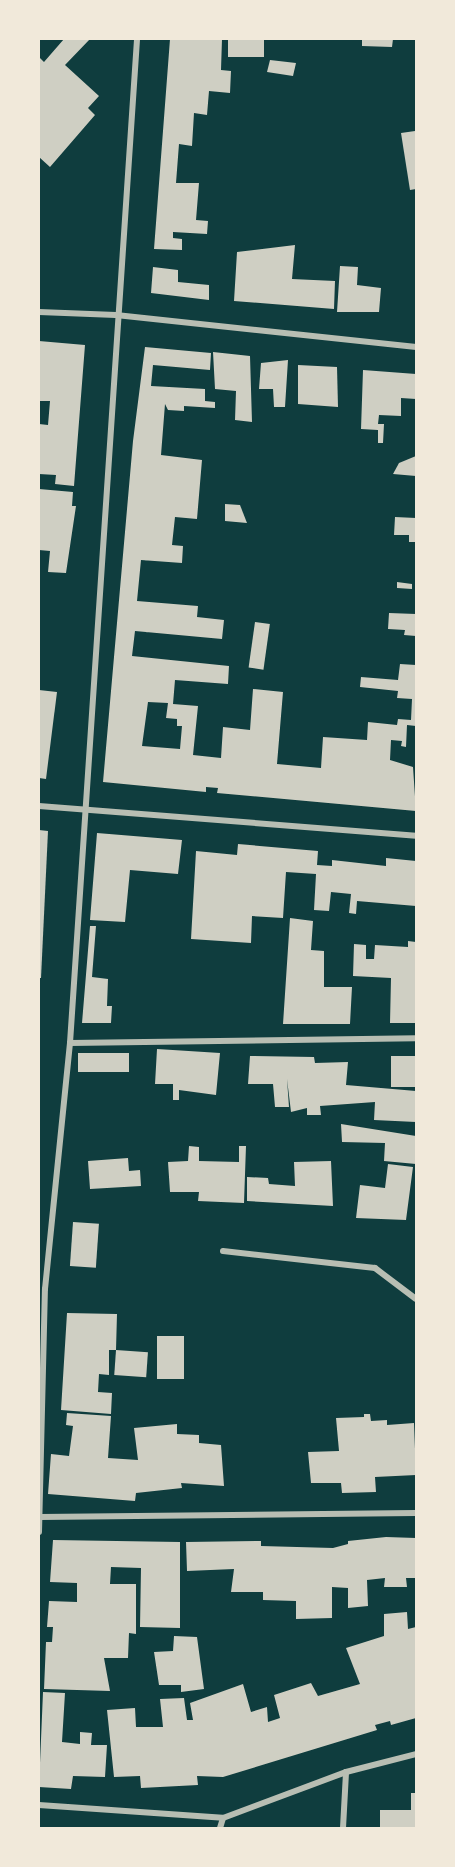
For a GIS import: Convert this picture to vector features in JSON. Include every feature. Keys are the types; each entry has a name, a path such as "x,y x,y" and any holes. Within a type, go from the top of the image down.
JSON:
{"street":[{"path":"39,1532 42,1288 70,1043 116,315 137,39"},
{"path":"39,312 116,315 416,347"},
{"path":"39,807 416,836"},
{"path":"70,1043 416,1038"},
{"path":"223,1251 375,1268 416,1299"},
{"path":"40,1517 416,1513"},
{"path":"39,1805 223,1818 345,1772 416,1754"},
{"path":"343,1828 345,1772"},
{"path":"220,1828 223,1818"}],"building":[{"path":"64,39 90,39 65,65 99,96 88,108 95,115 50,167 39,157 39,57 44,62"},
{"path":"170,39 222,39 221,70 231,71 230,93 209,91 207,115 194,113 192,146 179,144 176,183 199,183 196,220 208,221 207,234 173,232 173,238 182,239 182,250 154,249"},
{"path":"228,39 264,39 264,57 228,57"},
{"path":"362,39 393,39 392,47 362,46"},
{"path":"270,60 296,63 293,76 267,72"},
{"path":"415,131 416,189 410,190 401,133"},
{"path":"295,245 292,279 335,281 334,309 234,301 237,252"},
{"path":"340,266 358,267 357,285 381,288 379,312 337,312"},
{"path":"153,267 178,270 178,282 209,285 209,300 151,293"},
{"path":"39,341 85,345 74,486 55,484 56,475 39,474 39,424 48,425 50,401 39,401"},
{"path":"145,347 211,353 210,370 153,365 151,386 205,389 205,401 215,402 215,408 184,406 184,411 168,410 165,404 161,455 202,460 197,519 175,517 172,545 183,546 182,563 141,560 137,601 198,606 197,617 224,620 222,639 135,631 132,656 229,666 228,684 175,680 173,704 198,706 193,755 221,758 223,727 250,730 253,689 283,692 277,764 321,768 323,737 367,740 368,722 397,725 398,719 411,720 412,699 397,698 398,691 360,687 361,677 398,680 400,664 416,665 416,726 407,725 406,747 401,746 402,741 391,740 390,760 413,767 416,811 217,793 218,788 206,787 206,792 103,782 133,441","holes":["148,702 168,703 166,718 177,719 177,726 182,726 180,749 142,746"]},
{"path":"213,352 250,356 252,422 235,420 236,391 215,389"},
{"path":"288,360 285,407 274,407 273,389 259,389 261,363"},
{"path":"298,365 337,367 338,407 298,404"},
{"path":"363,370 416,374 416,399 401,398 401,416 379,415 378,424 384,424 383,443 378,443 378,430 361,429"},
{"path":"416,456 416,476 393,474 399,463"},
{"path":"39,489 73,492 72,506 76,506 66,573 48,572 50,551 39,550"},
{"path":"225,504 240,505 247,523 225,521"},
{"path":"395,517 416,518 416,542 409,542 409,535 394,535"},
{"path":"397,582 412,584 412,589 397,588"},
{"path":"389,613 416,614 416,636 404,635 405,630 388,629"},
{"path":"255,622 270,624 263,670 249,668"},
{"path":"39,690 57,692 46,779 39,778"},
{"path":"39,830 48,831 41,978 39,978"},
{"path":"97,833 182,840 178,874 130,870 125,922 90,920"},
{"path":"238,844 318,851 317,865 332,866 332,860 386,866 386,858 416,861 416,906 357,901 356,914 349,913 351,894 331,892 329,911 314,910 316,874 286,872 283,918 252,916 251,943 191,939 196,851 237,855"},
{"path":"290,918 313,921 311,950 324,951 324,987 352,987 350,1024 283,1024"},
{"path":"90,926 96,926 92,977 108,979 107,1006 112,1006 111,1023 82,1023"},
{"path":"408,941 416,942 416,1023 390,1023 391,978 353,976 354,944 366,945 366,959 374,959 375,945 408,947"},
{"path":"157,1049 220,1053 216,1095 179,1090 179,1100 173,1100 173,1084 155,1084"},
{"path":"78,1053 129,1053 129,1072 78,1072"},
{"path":"250,1056 314,1057 315,1063 348,1062 346,1085 416,1091 416,1122 374,1120 375,1102 320,1106 321,1115 307,1115 307,1108 291,1112 287,1079 289,1107 275,1107 273,1084 248,1084"},
{"path":"391,1056 416,1056 416,1087 391,1087"},
{"path":"341,1124 416,1136 416,1164 384,1161 385,1143 342,1142"},
{"path":"189,1146 199,1147 199,1161 239,1162 239,1146 246,1146 244,1203 198,1201 199,1192 170,1192 168,1162 188,1161"},
{"path":"128,1158 129,1171 140,1170 141,1186 90,1189 88,1161"},
{"path":"331,1161 333,1206 247,1201 247,1177 268,1178 269,1184 295,1186 294,1162"},
{"path":"388,1164 413,1167 406,1220 356,1218 360,1185 385,1188"},
{"path":"73,1222 99,1224 96,1268 70,1266"},
{"path":"67,1313 117,1314 116,1350 109,1350 109,1375 99,1374 98,1392 112,1393 111,1414 61,1410"},
{"path":"157,1336 184,1336 184,1379 157,1379"},
{"path":"116,1350 148,1352 146,1377 114,1375"},
{"path":"67,1413 111,1416 108,1458 138,1460 134,1428 177,1424 177,1434 199,1435 199,1443 221,1445 224,1486 181,1483 182,1488 136,1493 135,1501 48,1494 51,1454 69,1456 73,1426 66,1425"},
{"path":"364,1414 370,1414 371,1421 387,1420 387,1425 414,1423 416,1475 375,1477 376,1492 342,1493 341,1483 311,1483 308,1452 339,1451 336,1418 364,1417"},
{"path":"386,1537 416,1538 416,1578 406,1578 407,1587 384,1587 385,1578 367,1580 368,1606 348,1608 348,1588 332,1587 332,1618 296,1619 296,1601 263,1600 263,1592 231,1592 234,1569 187,1571 186,1542 261,1541 261,1546 333,1548 348,1544 348,1541"},
{"path":"53,1540 180,1542 180,1628 140,1627 141,1568 111,1567 110,1584 136,1584 136,1634 129,1633 128,1658 104,1658 110,1691 44,1689 46,1642 52,1642 53,1627 47,1627 49,1601 77,1602 77,1583 50,1582"},
{"path":"407,1612 408,1629 416,1627 416,1718 391,1725 390,1721 375,1725 377,1730 223,1777 197,1776 198,1785 141,1788 140,1776 114,1777 107,1710 135,1708 136,1727 163,1727 160,1699 184,1698 187,1720 193,1720 190,1703 243,1684 251,1712 267,1707 268,1722 280,1718 274,1695 311,1683 318,1696 360,1684 346,1648 384,1636 384,1614"},
{"path":"174,1636 197,1637 204,1689 181,1692 181,1685 159,1685 154,1652 173,1651"},
{"path":"43,1692 65,1693 62,1742 80,1744 80,1732 92,1733 91,1745 107,1745 105,1777 73,1776 71,1789 39,1787"},
{"path":"411,1793 416,1793 416,1828 380,1828 380,1810 411,1810"}]}
